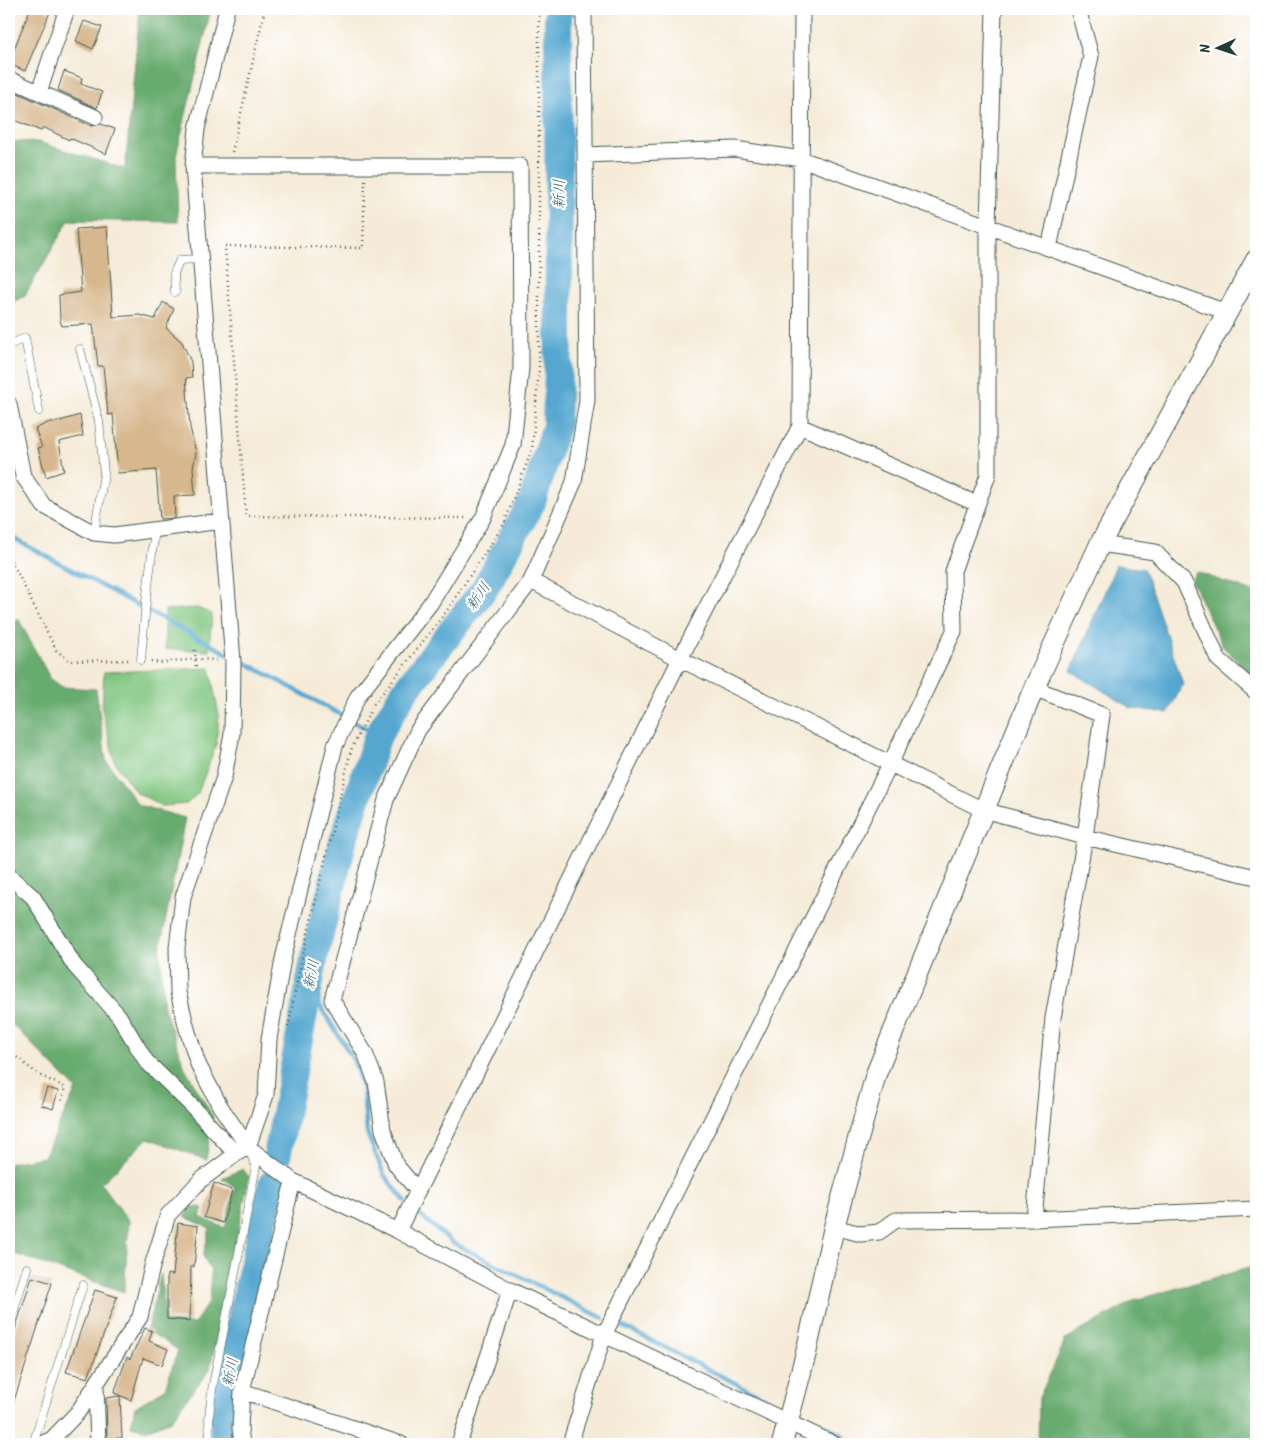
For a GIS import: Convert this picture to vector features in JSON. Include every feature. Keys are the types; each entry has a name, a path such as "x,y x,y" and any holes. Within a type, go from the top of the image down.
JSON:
{"street":[{"path":"39,92 67,9"},
{"path":"227,9 197,129 193,166 233,661 232,734 224,777 183,897 177,948 178,992 186,1029 198,1064 242,1150"},
{"path":"417,1190 396,1166 383,1130 376,1082 365,1054 332,1000 386,800 418,730 531,581 574,482 587,400 584,9"},
{"path":"398,1231 680,659 800,426 802,9"},
{"path":"570,1444 604,1336 890,764 954,631 954,571 988,475 988,227 994,9"},
{"path":"1050,248 1091,56 1078,9"},
{"path":"9,79 95,117"},
{"path":"586,155 735,149 801,160 1226,312"},
{"path":"41,1444 52,1439 78,1412 140,1317 168,1215 201,1180 242,1150 266,1095 269,1039 283,960 335,746 358,696 430,604 483,518 513,445 521,368 520,166 193,166"},
{"path":"782,1444 806,1353 834,1227 876,1074 1034,688 1100,544 1256,260"},
{"path":"9,404 23,476 44,506 94,533 114,535 221,521"},
{"path":"800,426 977,504"},
{"path":"1100,544 1155,552 1184,582 1218,659 1256,692"},
{"path":"531,581 680,659 983,810 1085,837 1256,877"},
{"path":"1034,688 1102,715 1085,837 1053,1018 1034,1219"},
{"path":"9,876 33,897 74,965 119,1016 146,1061 192,1106 242,1150 293,1181 398,1231 510,1290 834,1444"},
{"path":"242,1444 240,1428 242,1391 293,1181"},
{"path":"834,1227 861,1234 879,1232 896,1220 1034,1219 1256,1209"},
{"path":"458,1444 510,1290"},
{"path":"96,1386 98,1444"},
{"path":"242,1391 401,1444"}],"lane":[{"path":"174,292 174,273 180,260 200,259"},
{"path":"9,345 25,338 39,411"},
{"path":"80,349 99,421 104,474 94,533"},
{"path":"141,660 155,529"},
{"path":"210,1444 209,1417 212,1390 256,1166 242,1150"},
{"path":"9,1326 27,1268"},
{"path":"33,1444 83,1284"}],"path":[{"path":"229,166 265,9"},
{"path":"365,166 363,248 225,246 246,516 483,518"},
{"path":"9,556 56,650 70,661 141,660 160,663 196,659 233,661"},
{"path":"195,650 196,668"},
{"path":"9,1051 39,1076 65,1087 61,1104"}],"green space":[{"path":"140,9 211,9 176,156 178,222 69,220 24,297 9,303 9,141 38,142 125,169"},
{"path":"1197,572 1256,593 1256,679 1223,647 1191,580"},
{"path":"197,608 212,614 209,651 165,649 165,610"},
{"path":"18,618 50,678 62,687 96,689 106,760 138,805 185,818 160,950 164,1008 185,1068 213,1117 206,1160 148,1138 101,1184 129,1221 124,1292 9,1252 9,1163 44,1157 76,1089 13,1025 9,1024 9,630"},
{"path":"210,668 219,716 216,745 198,793 187,804 162,806 136,792 115,763 102,709 104,672"},
{"path":"243,1169 249,1177 210,1369 171,1420 146,1430 131,1426 135,1407 165,1389 178,1350 147,1330 161,1274 165,1322 194,1324 209,1301 211,1271 203,1256 210,1228 185,1217 189,1205 203,1208 200,1217 225,1228 235,1187 222,1178"},
{"path":"1256,1266 1256,1444 1038,1444 1039,1398 1066,1339 1135,1300"}],"water":[{"path":"1116,565 1144,569 1183,684 1168,713 1131,708 1071,671"}],"building":[{"path":"30,9 43,9 50,12 25,71 9,64 9,62"},
{"path":"84,21 102,27 93,49 76,41"},
{"path":"64,71 82,78 81,84 102,92 97,108 58,90"},
{"path":"9,89 91,126 101,124 115,129 106,154 70,138 69,140 43,127 41,131 9,118"},
{"path":"107,227 113,317 139,315 155,319 163,302 174,309 166,328 182,342 191,362 192,377 186,378 190,427 196,453 193,468 195,495 174,496 175,518 160,519 156,470 118,473 113,414 108,415 103,366 98,366 93,324 62,326 60,320 59,295 81,292 76,229"},
{"path":"80,415 83,436 59,442 64,471 46,477 38,448 42,447 35,429 52,421 53,423"},
{"path":"47,1088 58,1091 53,1109 41,1105"},
{"path":"214,1183 232,1190 223,1223 204,1217"},
{"path":"178,1223 198,1226 194,1267 191,1266 190,1321 167,1319 167,1274 173,1275"},
{"path":"32,1277 52,1283 11,1410 9,1410 9,1348"},
{"path":"95,1290 117,1297 88,1378 66,1372"},
{"path":"145,1328 152,1331 149,1341 168,1349 162,1365 143,1358 131,1400 114,1393 127,1357 130,1359"},
{"path":"120,1396 122,1438 107,1439 106,1398"}],"waterway":[{"name":"新川","path":"277,1157 315,954 343,841 378,735 404,692 485,588 532,502 556,426 559,340 558,9"},
{"path":"9,536 230,655"},
{"path":"237,658 378,735"},
{"path":"307,992 319,1004 353,1059 363,1089 367,1133 384,1175 405,1201"},
{"name":"新川","path":"224,1444 225,1387 272,1184"},
{"path":"415,1211 453,1243 603,1318"},
{"path":"620,1325 779,1405"},
{"path":"798,1413 841,1434 851,1444"}]}
